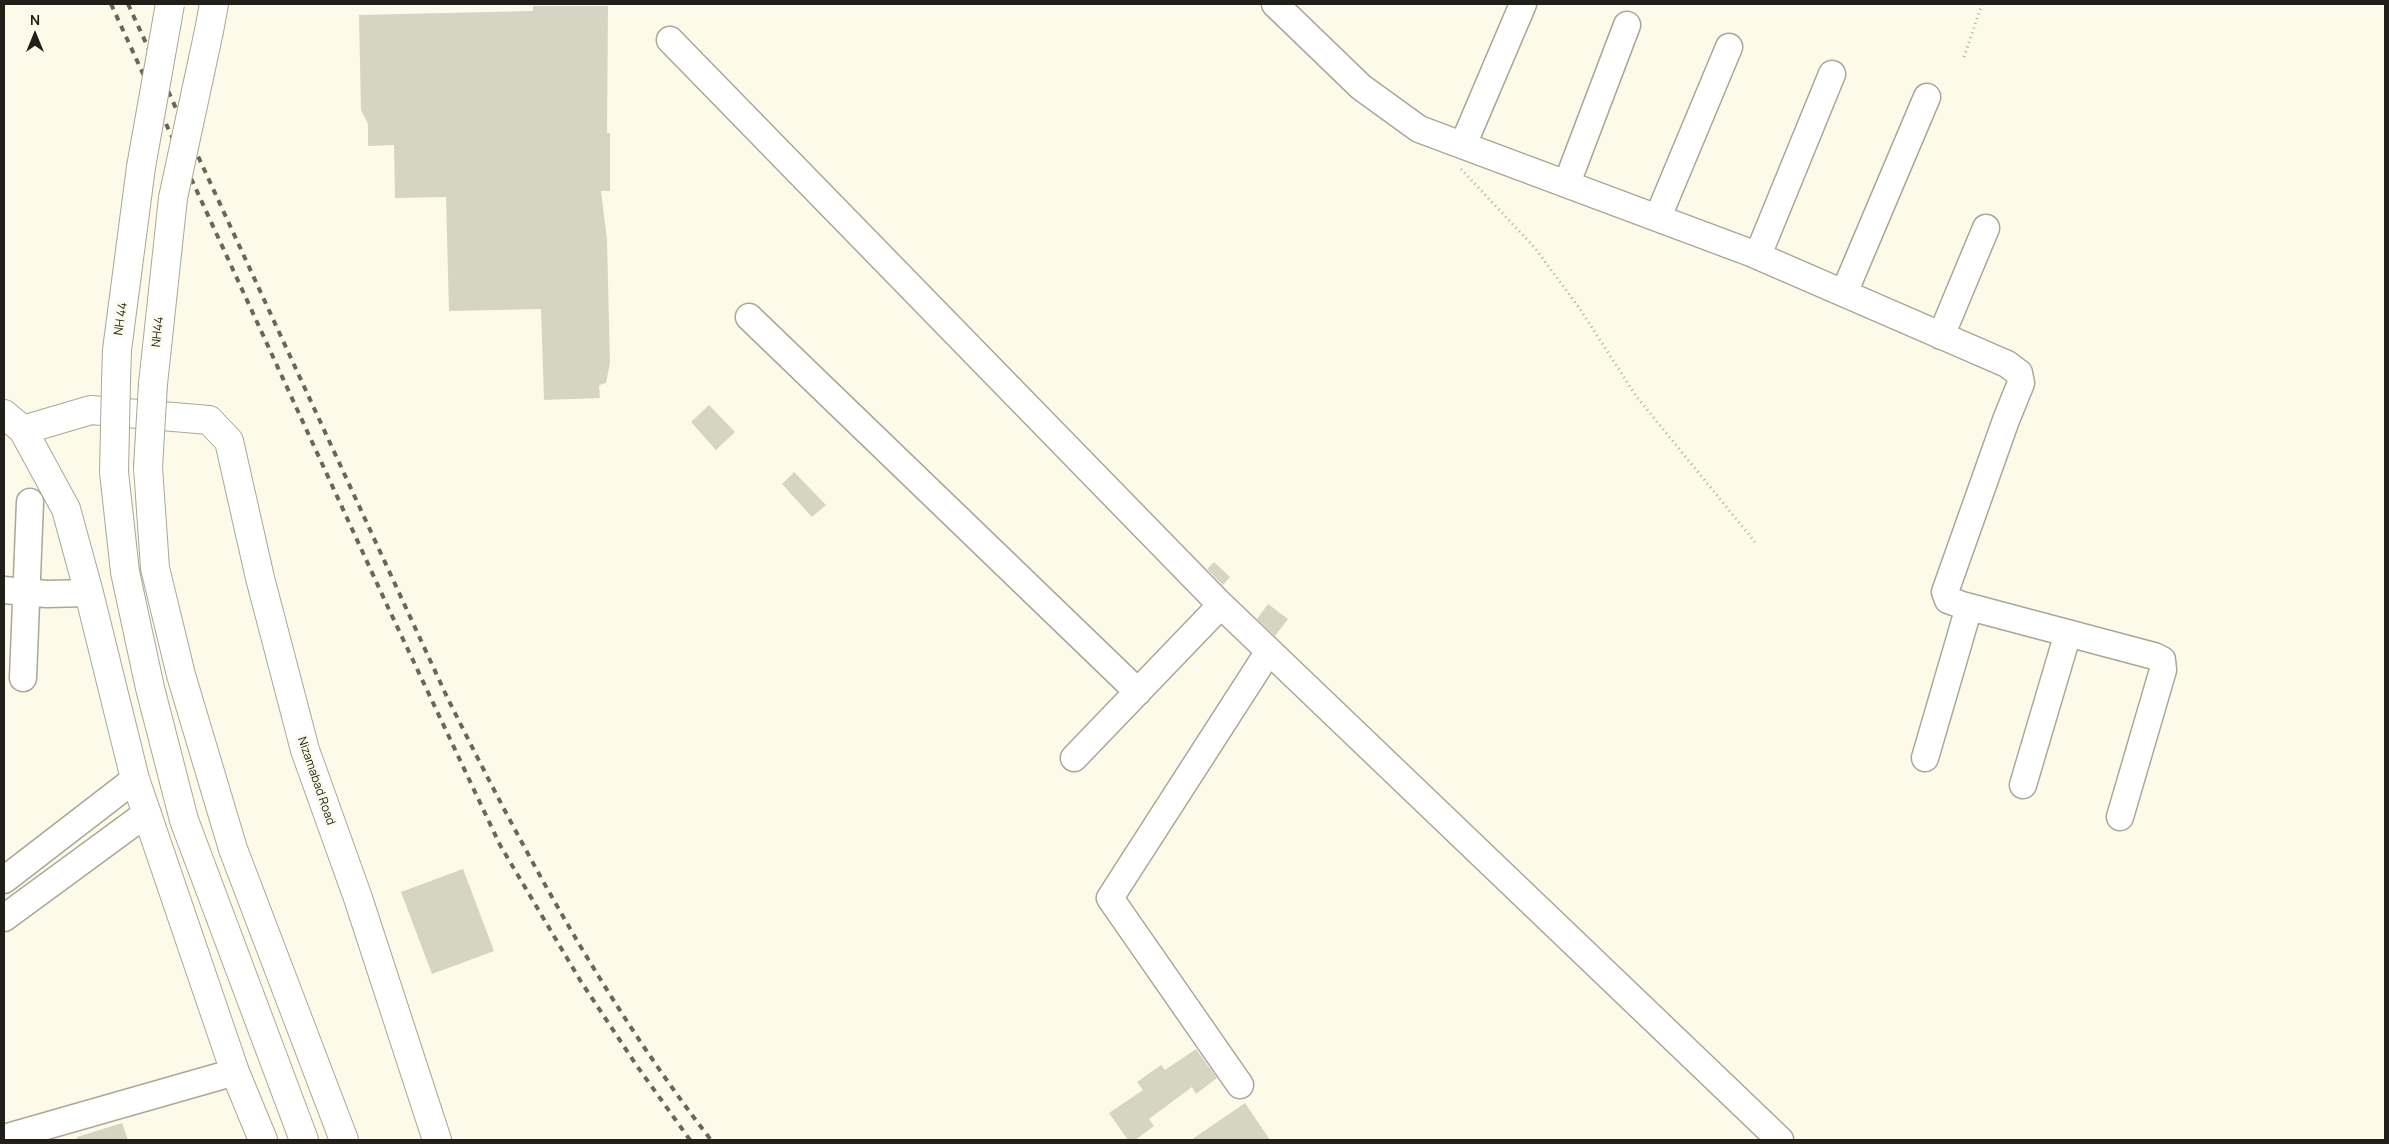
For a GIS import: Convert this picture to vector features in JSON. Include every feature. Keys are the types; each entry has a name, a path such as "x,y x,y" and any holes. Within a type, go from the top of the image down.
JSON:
{"main road":[{"name":"NH 44","path":"170,4 141,167 116,350 114,472 125,572 150,688 184,820 304,1140"},
{"name":"NH44","path":"214,4 210,31 173,198 153,384 148,467 155,568 181,675 233,849 344,1140"},
{"name":"Nizamabad Road","path":"13,422 91,410 210,420 229,441 260,578 305,750 358,898 437,1140"},
{"path":"13,422 66,509 135,779 235,1072 262,1140"}],"street":[{"path":"1275,4 1361,87 1462,157 1567,183 1758,255 2007,364 2018,373 2021,383 1947,581 1945,592 1948,600 1969,607 2154,656 2162,660 2163,670 2120,817"},
{"path":"1462,157 1523,4"},
{"path":"1567,183 1627,25"},
{"path":"670,40 1221,605 1780,1140"},
{"path":"1658,217 1729,48"},
{"path":"1758,255 1832,74"},
{"path":"1844,293 1927,97"},
{"path":"1941,336 1986,228"},
{"path":"749,317 1138,692"},
{"path":"23,678 15,591 30,502"},
{"path":"15,591 47,594 89,594"},
{"path":"1074,758 1221,605"},
{"path":"1925,758 1969,607"},
{"path":"2023,785 2068,633"},
{"path":"1240,1085 1110,898 1269,651"},
{"path":"4,880 135,779"},
{"path":"4,918 147,813"},
{"path":"4,1138 235,1072"}],"path":[{"path":"1964,57 1982,4"},
{"path":"1462,157 1535,248 1580,309 1636,396 1755,542"}],"building":[{"path":"533,6 608,6 607,133 610,133 610,191 601,191 607,240 610,363 606,383 599,385 600,398 544,400 541,309 449,311 446,197 395,198 394,145 368,146 368,124 361,110 359,15 533,11"},
{"path":"709,405 735,432 716,450 691,422"},
{"path":"794,472 826,505 812,517 782,484"},
{"path":"1214,562 1230,577 1223,585 1207,569"},
{"path":"1268,604 1288,619 1275,636 1257,619"},
{"path":"463,869 494,951 432,974 401,892"},
{"path":"1196,1049 1217,1078 1196,1094 1192,1087 1149,1119 1154,1126 1135,1140 1128,1140 1109,1113 1143,1090 1137,1082 1161,1065 1165,1070"},
{"path":"1245,1103 1270,1140 1191,1140"},
{"path":"122,1123 128,1140 77,1140 77,1137"}],"railway":[{"path":"111,4 386,603 500,845 580,980 637,1066 690,1140"},
{"path":"128,4 447,697 476,755 536,869 601,980 672,1088 711,1140"}]}
